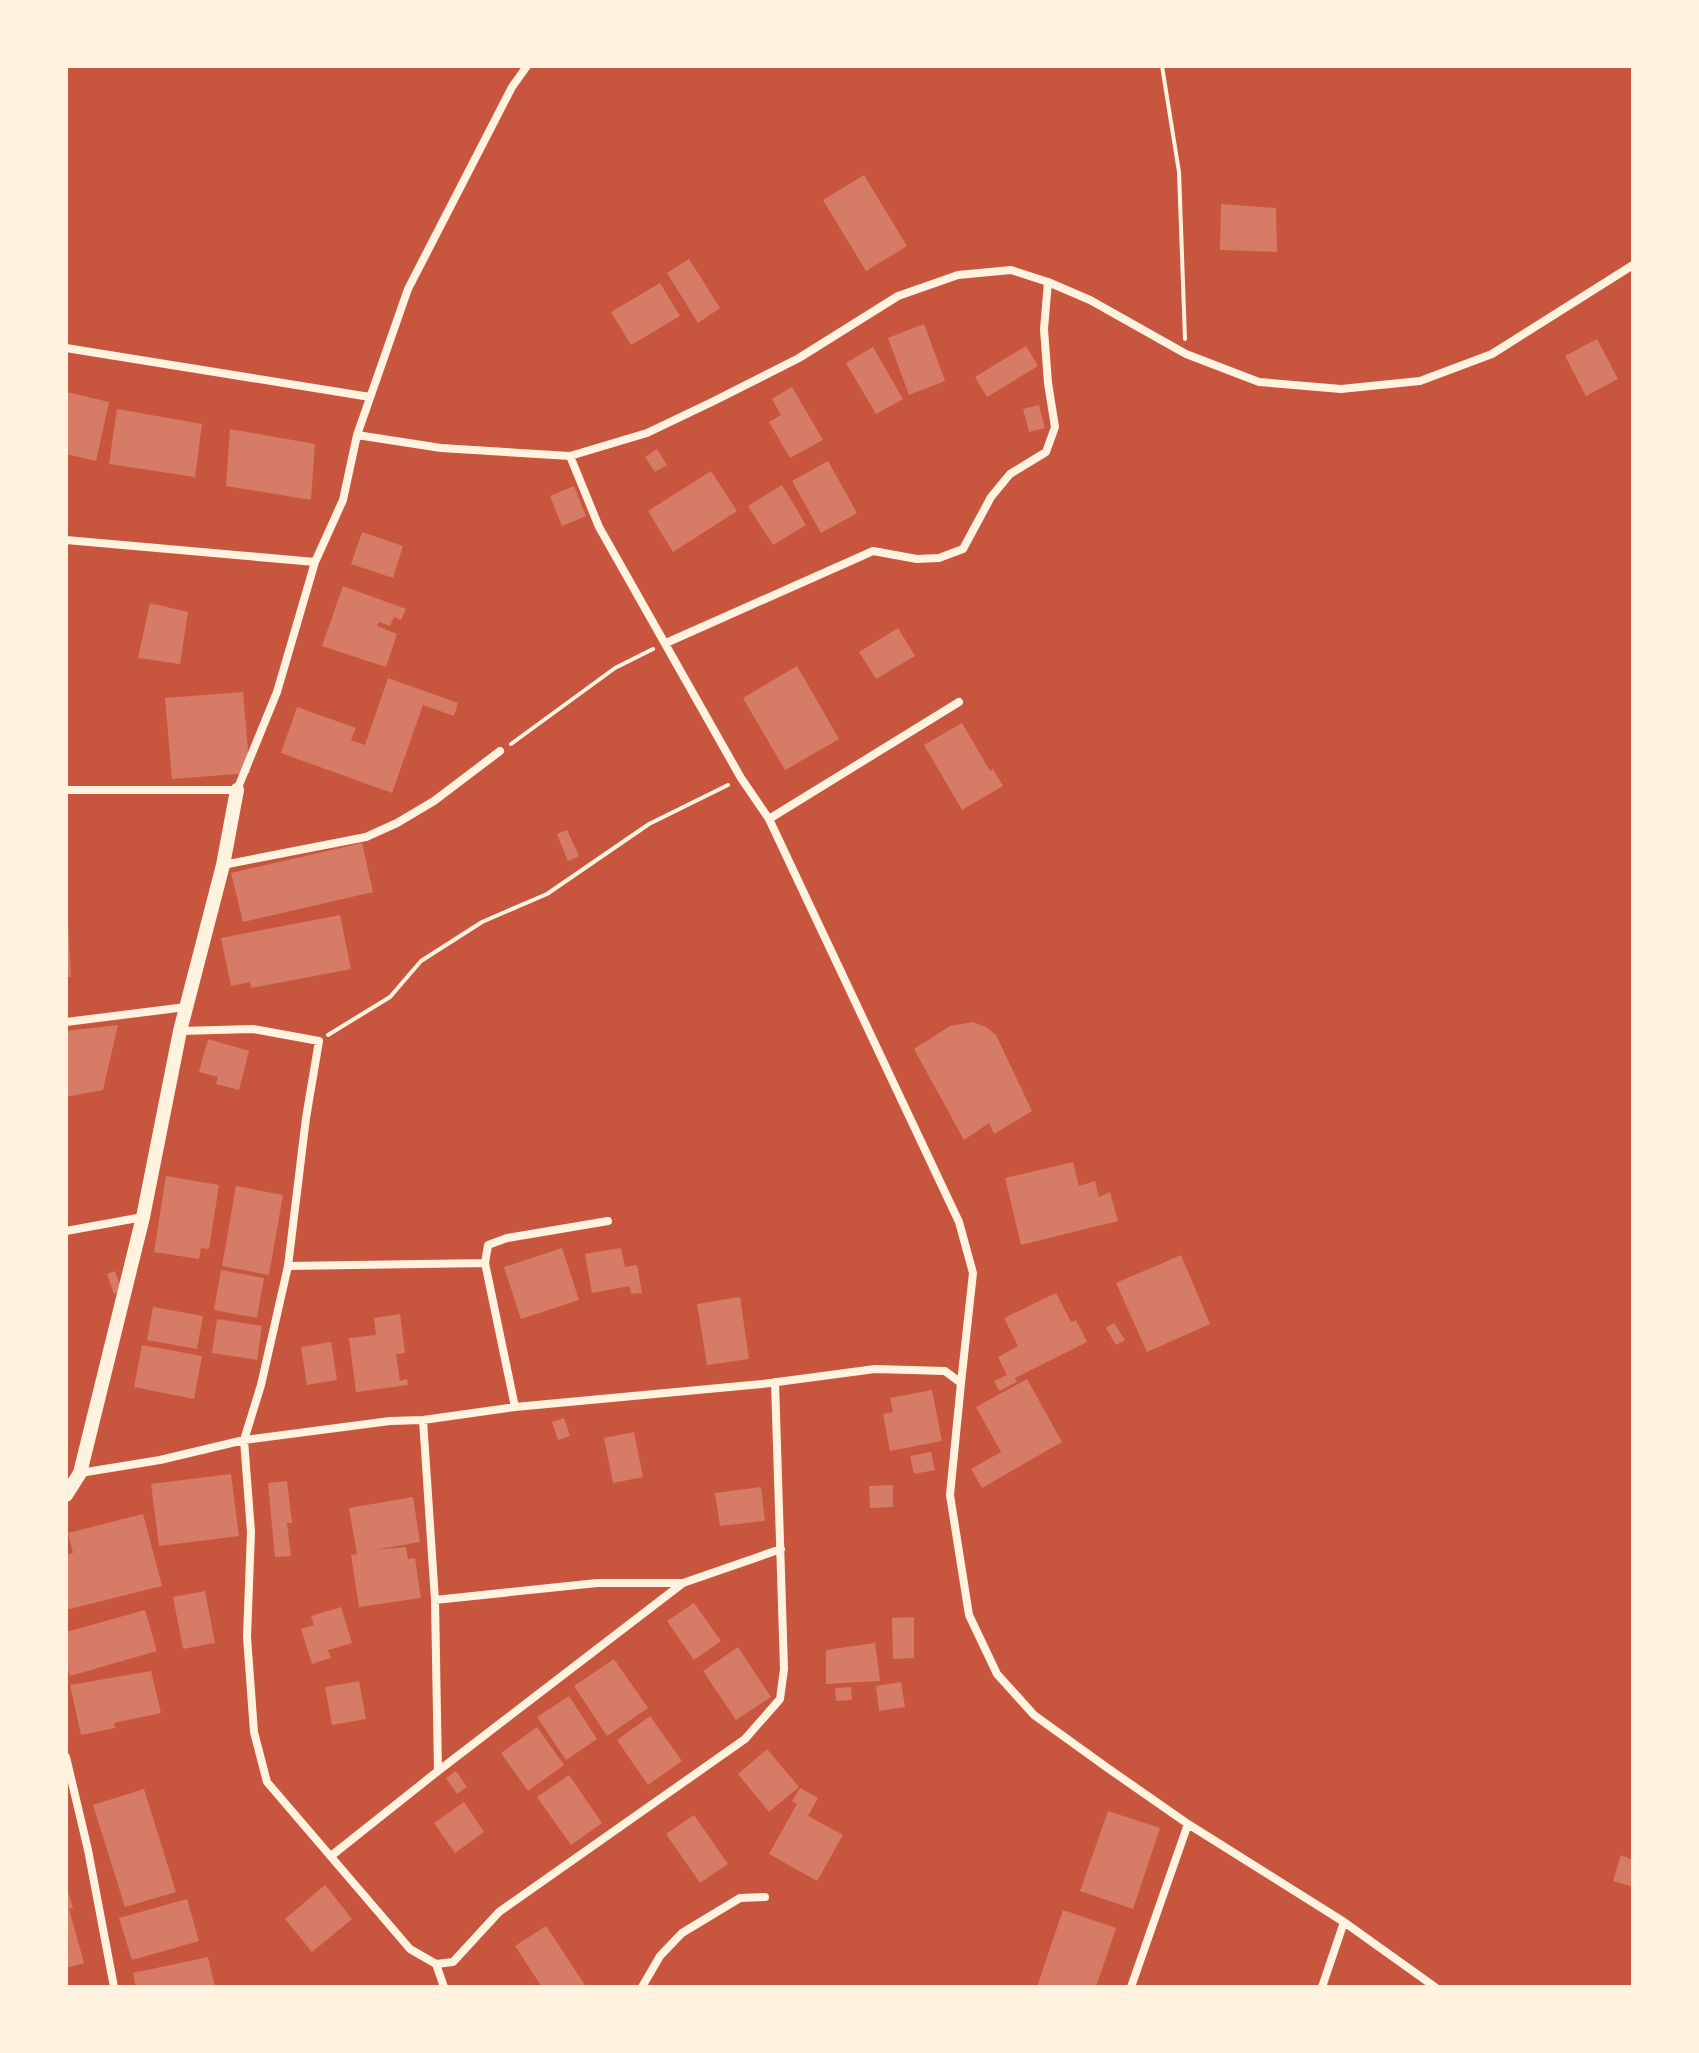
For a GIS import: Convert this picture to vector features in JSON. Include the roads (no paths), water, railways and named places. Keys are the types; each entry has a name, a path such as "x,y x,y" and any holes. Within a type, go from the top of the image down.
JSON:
{"street":[{"path":"66,1495 80,1473 143,1217 180,1031 223,865 237,790 277,692 315,562 343,500 357,435 408,289 512,87 527,66"},
{"path":"357,435 441,448 570,456 647,433 714,401 799,358 898,296 958,275 1011,270 1090,300 1186,354 1259,382 1341,389 1420,381 1492,354 1633,265"},
{"path":"666,643 873,551 917,559 939,558 963,549 991,497 1010,474 1046,452 1055,427 1044,329 1048,282"},
{"path":"66,348 370,397"},
{"path":"570,456 599,527 741,778 769,819 959,1222 973,1273 950,1495 969,1615 997,1674 1034,1715 1188,1824 1344,1922 1435,1987"},
{"path":"66,540 315,562"},
{"path":"769,819 959,702"},
{"path":"223,865 366,837 434,801 500,751"},
{"path":"66,790 237,790"},
{"path":"66,1022 186,1007"},
{"path":"180,1031 253,1029 319,1041 288,1266 261,1385 244,1440 251,1532 247,1637 254,1732 267,1782 410,1949 436,1964 453,1962 499,1912 745,1739 780,1699 784,1669 775,1382"},
{"path":"66,1231 143,1217"},
{"path":"515,1407 485,1263 488,1245 507,1238 608,1221"},
{"path":"288,1266 485,1263"},
{"path":"80,1473 160,1460 244,1440 390,1421 423,1420 515,1407 775,1382 875,1369 945,1371 961,1383"},
{"path":"423,1420 435,1600 438,1771"},
{"path":"331,1856 683,1583 781,1549"},
{"path":"435,1600 597,1583 683,1583"},
{"path":"66,1757 88,1850 114,1987"},
{"path":"1131,1987 1188,1824"},
{"path":"642,1987 660,1956 682,1933 740,1898 765,1897"},
{"path":"1322,1987 1344,1922"},
{"path":"436,1964 444,1987"}]}
